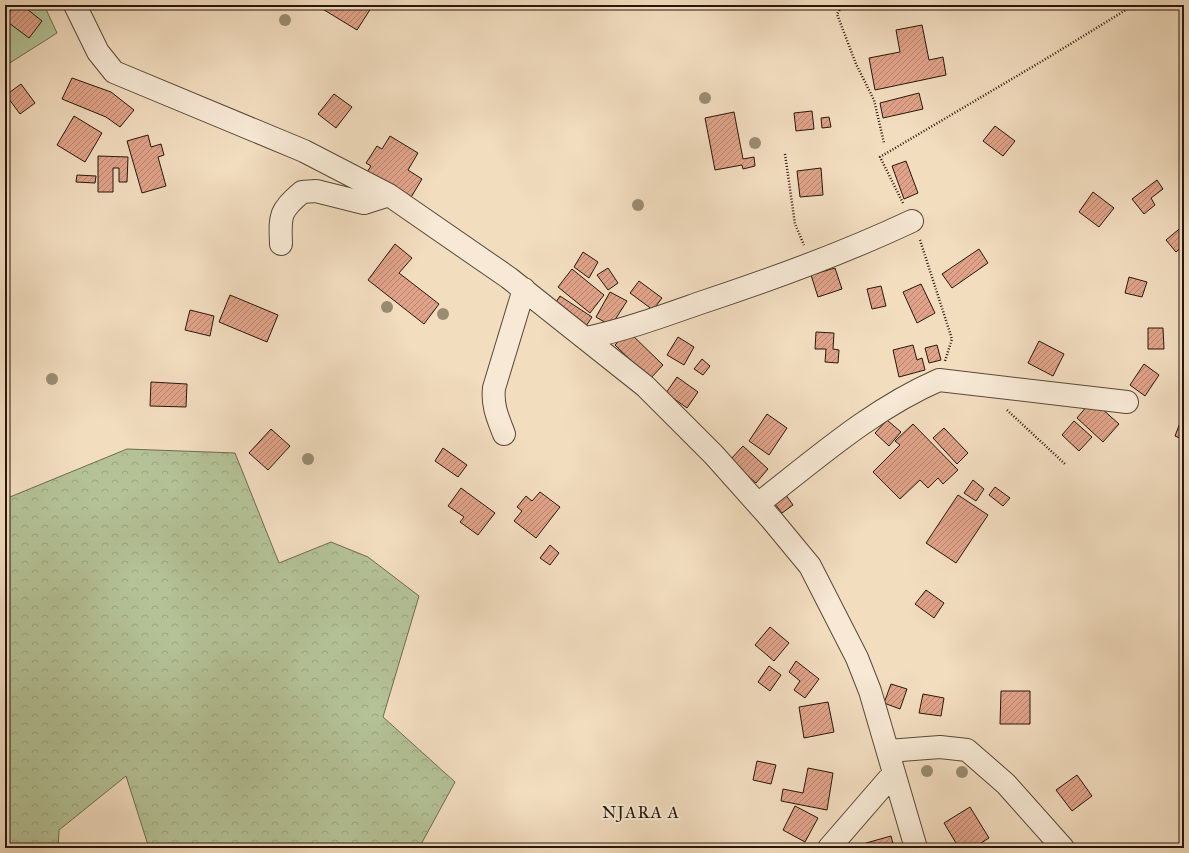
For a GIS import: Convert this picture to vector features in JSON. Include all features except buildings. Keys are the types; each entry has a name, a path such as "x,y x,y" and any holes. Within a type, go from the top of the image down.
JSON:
{"street":[{"path":"75,5 98,52 114,72 304,151 389,195 524,290 586,338 645,386 714,455 804,557 813,572 857,658 870,691 888,751 893,774 916,848"},
{"path":"280,244 280,218 285,208 302,192 316,191 364,203 389,195"},
{"path":"586,338 627,328 812,264 912,221"},
{"path":"504,434 495,411 493,398 494,388 524,290"},
{"path":"758,504 880,412 914,391 939,380 1127,402"},
{"path":"888,751 945,747 967,750 1006,784 1063,848"},
{"path":"829,848 893,774"}],"path":[{"path":"843,5 837,14 856,64 874,100 884,143"},
{"path":"939,380 952,339 921,242 880,157 1049,58 1134,5"},
{"path":"785,154 795,224 812,264"},
{"path":"1004,407 1065,464"}],"green space":[{"path":"5,5 44,5 57,33 5,66"},
{"path":"127,449 235,453 279,563 331,542 368,557 419,596 383,717 455,782 419,848 149,848 126,776 59,830 58,848 5,848 5,499"}],"district":[{"name":"NJARA A","path":"641,812"}]}
